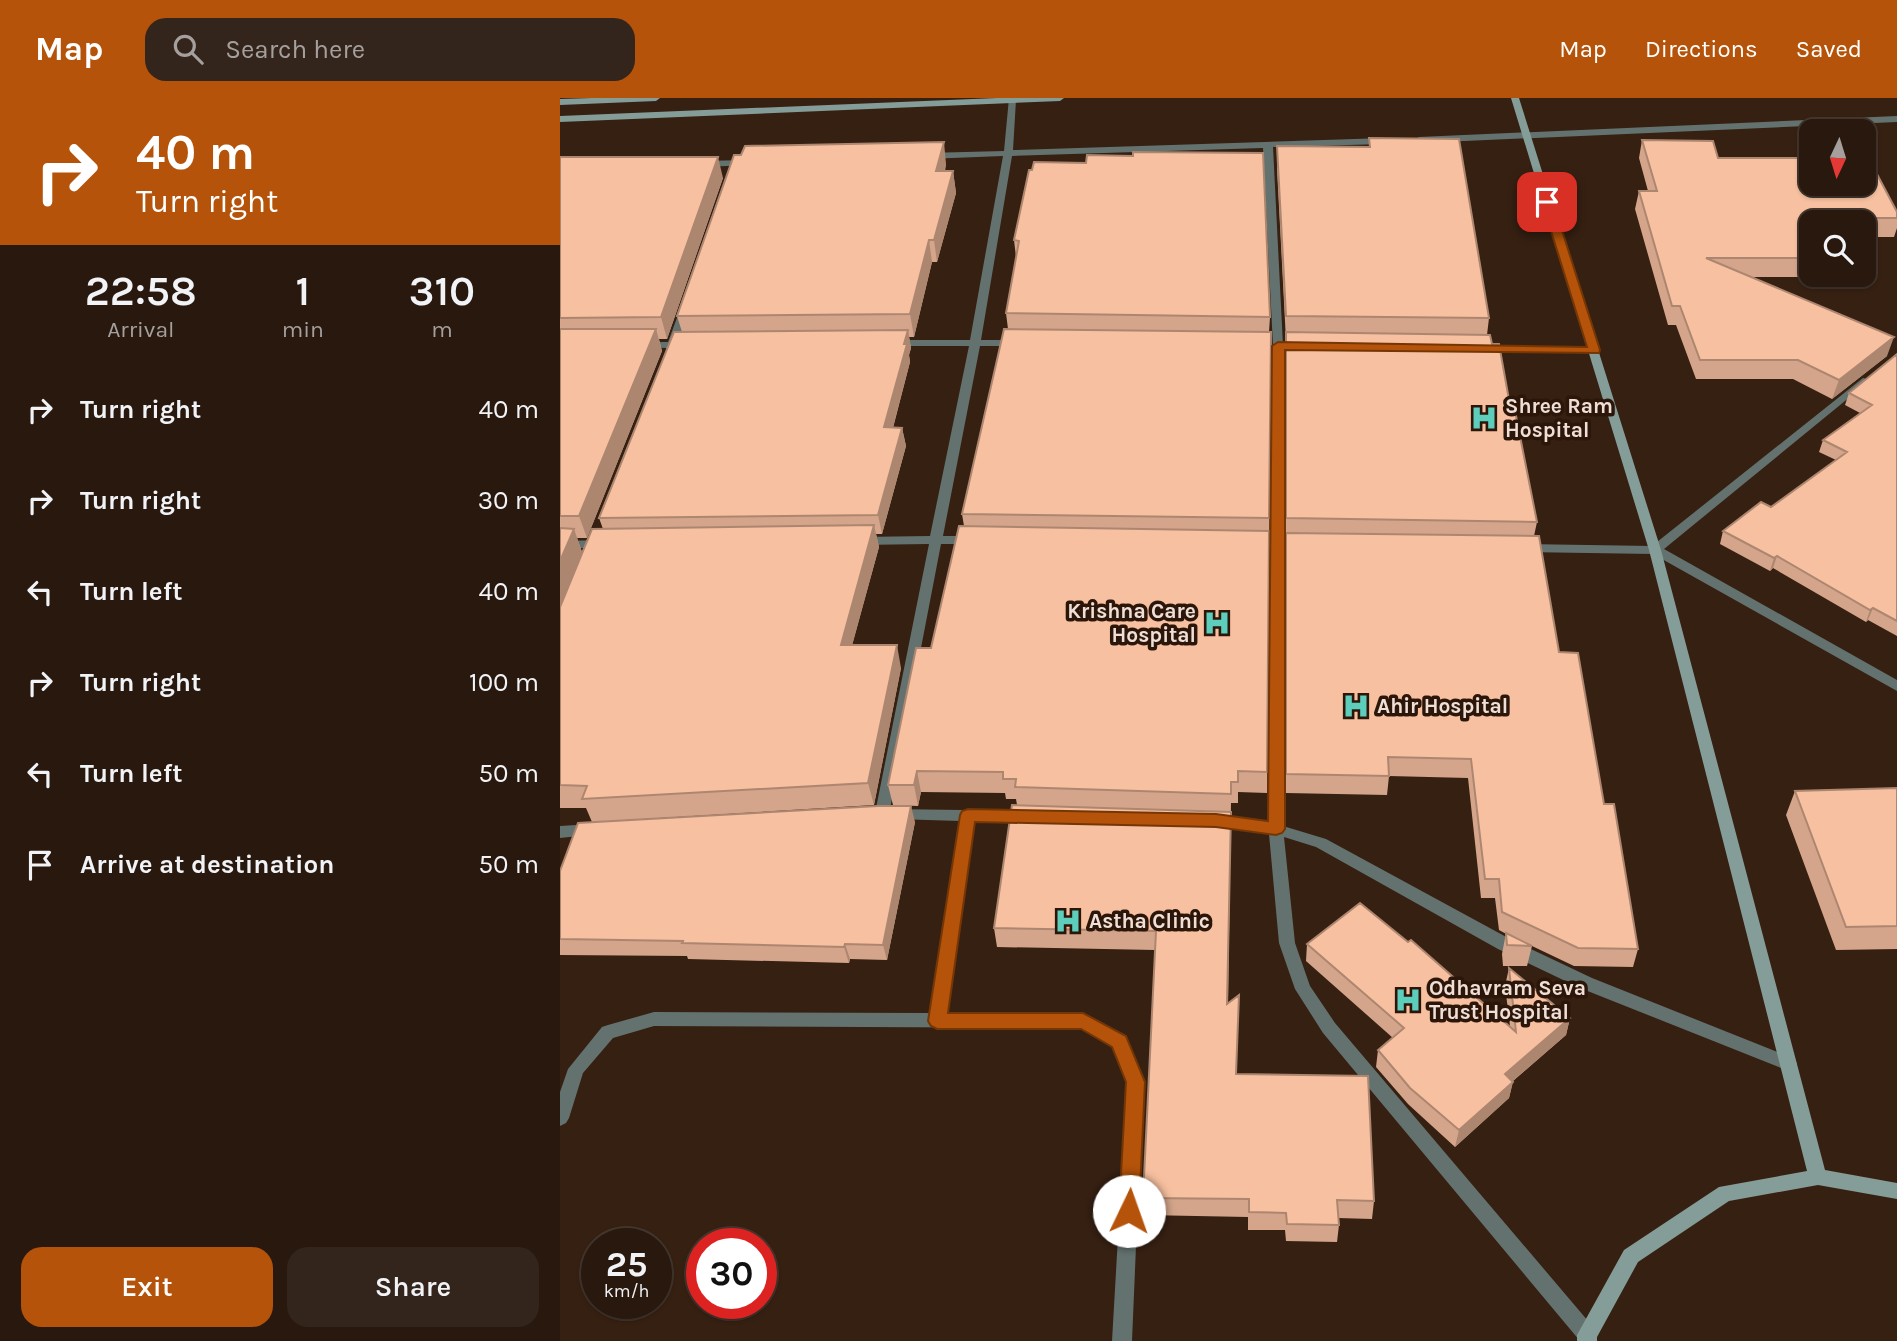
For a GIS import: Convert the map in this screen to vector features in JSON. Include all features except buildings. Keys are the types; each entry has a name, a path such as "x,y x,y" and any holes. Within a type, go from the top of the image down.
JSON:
{"street":[{"path":"560,102 656,98"},
{"path":"560,119 1060,98"},
{"path":"1515,98 1655,550 1818,1177"},
{"path":"1012,100 1008,153 975,342 936,540 875,813 1051,817"},
{"path":"1404,141 1897,119"},
{"path":"913,156 1268,147 1391,141"},
{"path":"1268,147 1278,346 1276,829 1287,943 1303,989 1329,1028 1587,1338 1631,1256 1725,1193 1818,1177 1897,1191"},
{"path":"695,164 763,162"},
{"path":"731,176 736,163"},
{"path":"668,357 691,293"},
{"path":"879,343 1031,343"},
{"path":"635,345 700,345"},
{"path":"1471,349 1594,350"},
{"path":"1655,550 1876,371"},
{"path":"840,541 991,541"},
{"path":"560,545 621,544"},
{"path":"1238,544 1321,545"},
{"path":"1516,548 1655,550 1897,686"},
{"path":"937,1021 968,815"},
{"path":"1202,821 1276,829 1321,843 1504,944 1586,983 1789,1064"},
{"path":"560,832 614,829"},
{"path":"560,1118 576,1069 608,1032 654,1019 1083,1021 1119,1042 1135,1082 1122,1341"}],"place":[{"name":"Shree Ram Hospital","path":"1484,418"},
{"name":"Krishna Care Hospital","path":"1217,623"},
{"name":"Ahir Hospital","path":"1356,706"},
{"name":"Astha Clinic","path":"1068,921"},
{"name":"Odhavram Seva Trust Hospital","path":"1408,1000"}],"route":[{"path":"1129,1211 1135,1082 1119,1042 1083,1021 937,1021 968,815 1216,821 1276,829 1278,346 1594,350 1547,202"}]}
